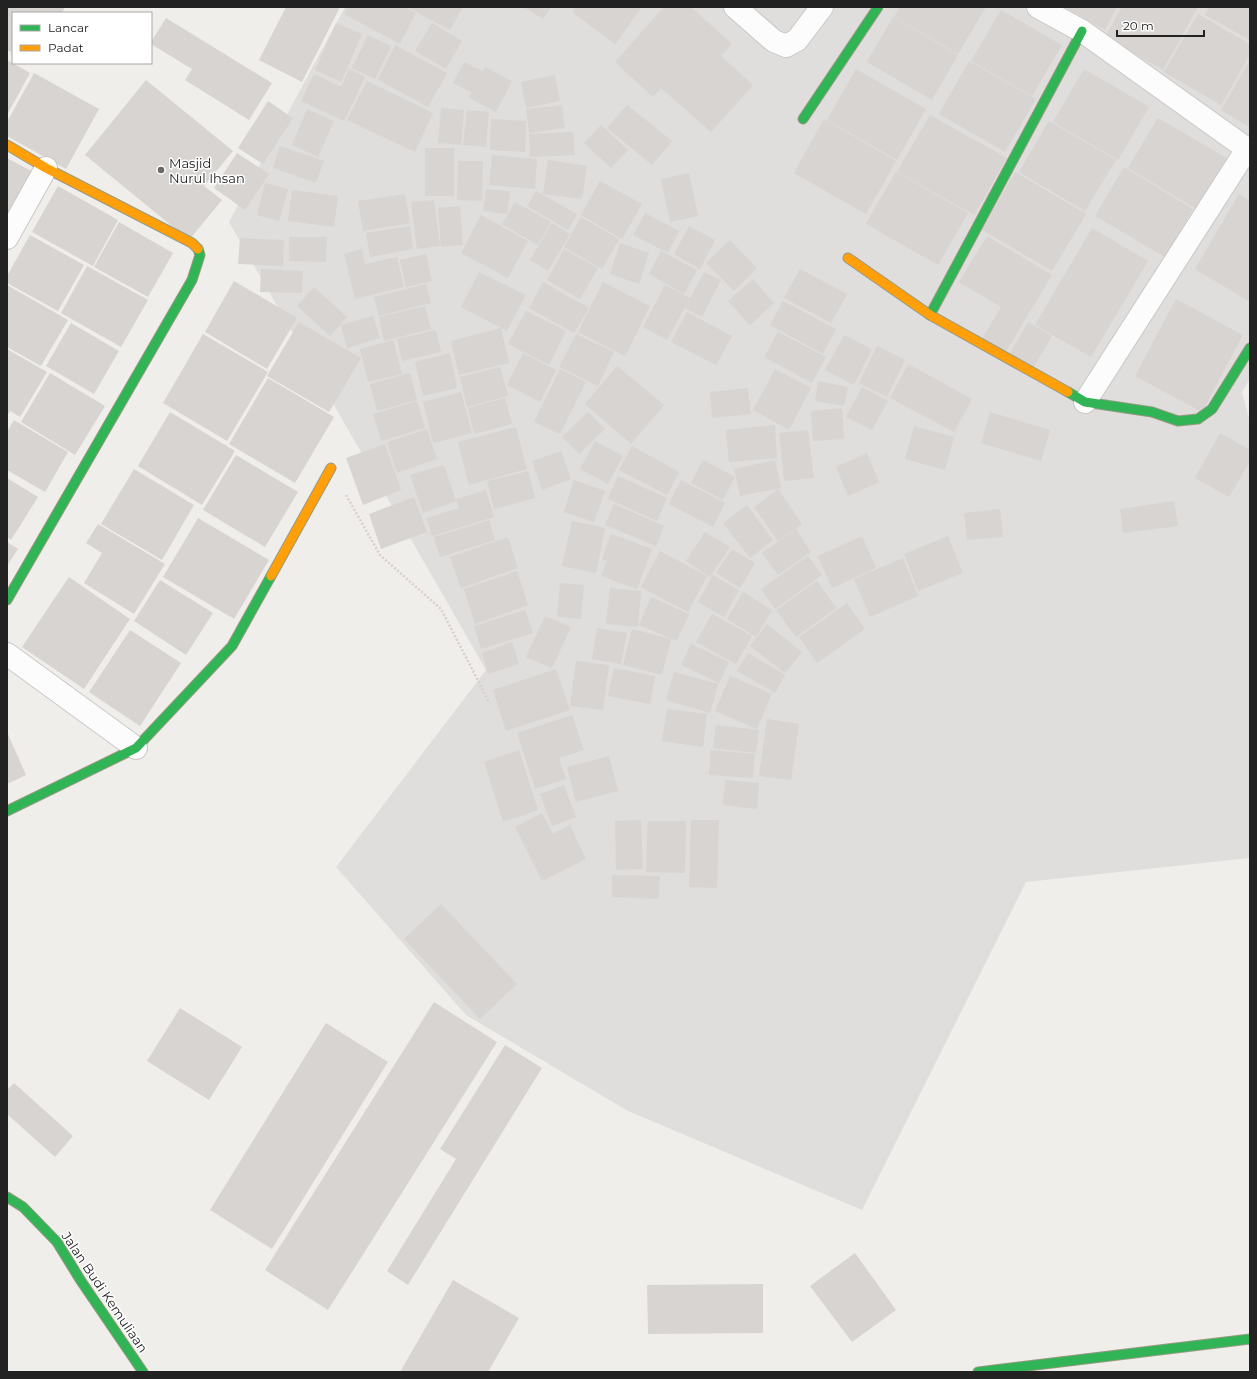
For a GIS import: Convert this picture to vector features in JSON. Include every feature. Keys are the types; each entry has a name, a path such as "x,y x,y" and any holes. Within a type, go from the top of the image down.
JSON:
{"street":[{"path":"735,7 774,41 786,46 797,40 822,7"},
{"path":"803,119 878,7"},
{"path":"1038,7 1082,30 1248,150 1084,402"},
{"path":"930,315 1082,30"},
{"path":"7,145 46,168 192,243 200,254 192,280 7,600"},
{"path":"7,238 46,168"},
{"path":"848,258 930,315 1084,402 1152,412 1178,421 1198,419 1212,409 1250,348"},
{"path":"7,811 136,748 232,646 331,468"},
{"path":"7,654 136,748"},
{"name":"Jalan Budi Kemuliaan","path":"7,1197 23,1207 57,1242 81,1281 143,1372"},
{"path":"978,1372 1250,1339"}],"path":[{"path":"331,468 380,555 441,608 489,702"}],"shaded area":[{"path":"345,7 1250,7 1250,379 1242,392 1250,422 1250,858 1026,882 862,1210 628,1111 466,1015 336,867 486,670 229,222"}],"building":[{"path":"7,7 65,7 62,12 12,12 12,52 7,50"},
{"path":"286,7 340,7 302,82 259,60"},
{"path":"348,7 404,7 416,13 400,44 344,14"},
{"path":"407,7 463,7 450,30"},
{"path":"524,7 551,7 543,19"},
{"path":"575,7 642,7 615,44 572,12"},
{"path":"664,7 691,7 732,44 721,56 753,85 711,132 661,88 653,97 615,62"},
{"path":"900,7 986,7 958,54 894,17"},
{"path":"1065,7 1117,7 1105,30"},
{"path":"1122,7 1198,7 1163,70 1105,37"},
{"path":"1210,7 1250,7 1250,40 1205,15"},
{"path":"1001,10 1062,45 1032,96 971,61"},
{"path":"1198,14 1250,44 1250,54 1221,105 1164,72"},
{"path":"893,17 958,55 932,100 867,62"},
{"path":"166,18 272,83 249,120 185,80 192,69 152,45 152,40"},
{"path":"336,23 362,34 341,82 315,70"},
{"path":"432,23 462,41 446,69 415,51"},
{"path":"368,35 391,46 375,79 352,68"},
{"path":"395,45 447,73 428,107 378,80"},
{"path":"7,60 30,73 7,115"},
{"path":"1250,60 1250,127 1221,110"},
{"path":"969,61 1036,99 1005,152 939,114"},
{"path":"464,62 483,71 485,67 512,81 496,112 469,98 471,92 453,83"},
{"path":"349,69 365,77 344,121 301,101 314,74 341,87"},
{"path":"856,69 926,109 897,160 827,120"},
{"path":"1084,69 1149,107 1118,160 1053,122"},
{"path":"34,73 99,109 66,169 7,136 7,122"},
{"path":"555,75 560,101 526,108 521,82"},
{"name":"Masjid Nurul Ihsan","path":"146,80 233,151 204,186 222,200 189,240 85,155"},
{"path":"367,81 433,113 415,152 347,120"},
{"path":"268,101 293,118 263,164 238,148"},
{"path":"562,105 565,128 529,133 526,109"},
{"path":"627,105 672,141 652,165 607,128"},
{"path":"441,108 464,110 461,145 438,143"},
{"path":"307,109 334,121 318,157 292,145"},
{"path":"467,110 489,112 486,147 463,145"},
{"path":"930,115 1007,158 974,215 897,172"},
{"path":"1158,118 1228,159 1198,210 1128,168"},
{"path":"491,119 526,121 525,152 490,150"},
{"path":"824,119 896,161 866,214 794,173"},
{"path":"1049,121 1116,160 1085,211 1019,172"},
{"path":"601,125 628,150 611,168 584,143"},
{"path":"573,132 575,155 530,157 529,134"},
{"path":"280,146 324,161 316,183 273,168"},
{"path":"425,148 454,148 454,196 425,196"},
{"path":"237,153 269,174 245,210 214,188"},
{"path":"492,155 537,159 535,189 489,185"},
{"path":"7,158 33,172 7,219"},
{"path":"548,160 587,166 582,199 543,194"},
{"path":"458,161 483,161 482,201 457,200"},
{"path":"1124,167 1193,209 1165,257 1095,216"},
{"path":"896,172 968,213 938,265 866,224"},
{"path":"1015,172 1086,214 1052,271 982,230"},
{"path":"689,173 698,216 670,222 661,179"},
{"path":"600,181 642,204 622,239 581,215"},
{"path":"265,183 288,189 279,221 257,215"},
{"path":"58,186 118,220 93,266 32,232"},
{"path":"486,189 510,191 507,214 483,211"},
{"path":"292,190 338,196 334,227 288,221"},
{"path":"536,191 577,214 568,230 527,206"},
{"path":"405,194 410,223 363,231 358,201"},
{"path":"1239,194 1250,201 1250,302 1195,269"},
{"path":"434,200 440,246 417,249 411,202"},
{"path":"515,202 551,222 538,245 502,224"},
{"path":"460,206 463,245 441,247 438,208"},
{"path":"645,213 679,231 668,253 633,235"},
{"path":"481,215 528,241 508,278 461,253"},
{"path":"581,217 619,239 602,269 564,247"},
{"path":"119,222 173,253 148,297 94,267"},
{"path":"552,223 570,234 548,271 530,260"},
{"path":"410,226 413,249 370,257 366,233"},
{"path":"689,226 715,240 700,269 674,254"},
{"path":"1092,228 1148,261 1091,357 1035,325"},
{"path":"30,235 84,265 58,311 7,283 7,276"},
{"path":"987,236 1052,275 1005,353 982,339 1001,307 959,282"},
{"path":"289,237 327,237 326,262 289,261"},
{"path":"240,238 284,240 283,266 238,264"},
{"path":"730,240 757,268 734,291 706,263"},
{"path":"620,243 649,253 639,284 610,274"},
{"path":"362,249 365,264 397,257 404,287 355,299 344,254"},
{"path":"564,249 598,268 580,299 547,280"},
{"path":"661,251 697,270 684,294 649,274"},
{"path":"426,254 432,281 406,287 400,260"},
{"path":"87,266 148,300 121,347 61,313"},
{"path":"261,269 303,271 302,293 260,292"},
{"path":"800,269 847,294 831,323 784,298"},
{"path":"479,272 526,295 507,331 461,307"},
{"path":"704,272 721,280 702,317 685,308"},
{"path":"753,279 774,303 750,325 728,301"},
{"path":"234,281 297,318 267,369 205,332"},
{"path":"543,282 589,308 574,333 529,308"},
{"path":"603,282 650,306 625,356 578,332"},
{"path":"426,284 431,303 379,316 374,297"},
{"path":"7,285 68,320 41,366 7,347"},
{"path":"665,285 690,298 667,340 643,327"},
{"path":"314,287 347,317 330,336 297,306"},
{"path":"1176,299 1243,335 1202,412 1135,376"},
{"path":"783,301 836,329 823,354 770,325"},
{"path":"425,306 431,329 384,341 379,317"},
{"path":"526,311 566,331 549,365 508,344"},
{"path":"687,312 732,336 716,365 671,342"},
{"path":"373,316 380,338 347,348 341,325"},
{"path":"299,322 361,358 329,412 267,376"},
{"path":"1028,322 1052,336 1032,370 1008,357"},
{"path":"71,323 119,351 94,394 46,366"},
{"path":"501,328 509,363 459,375 451,341"},
{"path":"436,330 441,352 402,361 397,339"},
{"path":"778,332 826,357 812,383 764,357"},
{"path":"203,334 268,372 227,441 163,403"},
{"path":"576,334 614,352 598,386 559,367"},
{"path":"844,335 872,349 854,385 825,370"},
{"path":"393,340 402,374 368,382 360,349"},
{"path":"877,346 905,360 887,397 859,383"},
{"path":"7,349 47,372 20,417 10,411 7,416"},
{"path":"450,353 457,388 423,396 415,362"},
{"path":"523,353 556,370 540,402 507,385"},
{"path":"908,364 972,399 954,432 890,398"},
{"path":"617,366 664,405 631,444 585,404"},
{"path":"500,367 508,396 467,407 460,377"},
{"path":"560,369 586,382 560,434 534,422"},
{"path":"775,369 811,388 789,430 753,410"},
{"path":"50,373 105,406 75,455 21,422"},
{"path":"410,373 417,400 377,411 370,384"},
{"path":"268,378 334,417 295,483 229,444"},
{"path":"818,381 848,387 844,406 815,401"},
{"path":"862,387 888,401 872,430 846,417"},
{"path":"748,388 751,414 712,418 710,392"},
{"path":"461,392 472,433 433,443 423,402"},
{"path":"505,398 512,424 474,434 468,408"},
{"path":"417,401 425,428 381,441 373,414"},
{"path":"842,408 844,439 813,441 811,411"},
{"path":"170,412 235,451 202,505 138,466"},
{"path":"588,412 605,429 579,454 562,437"},
{"path":"990,412 1050,430 1041,461 981,443"},
{"path":"14,420 68,452 45,492 7,470 7,432"},
{"path":"775,425 777,458 729,462 726,430"},
{"path":"914,426 954,437 945,470 905,459"},
{"path":"516,427 527,469 469,485 458,442"},
{"path":"427,429 437,459 397,473 387,442"},
{"path":"808,430 814,478 784,481 779,433"},
{"path":"1220,433 1250,450 1250,461 1229,497 1195,478"},
{"path":"595,441 623,456 608,484 580,469"},
{"path":"385,444 401,490 363,505 346,458"},
{"path":"632,446 679,472 667,495 619,470"},
{"path":"561,451 571,479 542,490 532,461"},
{"path":"867,453 879,482 848,496 836,467"},
{"path":"236,455 298,492 265,547 203,510"},
{"path":"703,460 735,477 723,500 691,483"},
{"path":"775,460 781,488 740,496 734,469"},
{"path":"444,465 456,501 423,513 410,475"},
{"path":"134,469 194,505 162,560 101,524"},
{"path":"528,471 535,498 494,509 487,481"},
{"path":"618,476 667,498 657,521 608,499"},
{"path":"7,478 38,497 11,540 7,537"},
{"path":"574,480 605,491 594,522 564,512"},
{"path":"681,480 725,503 713,527 669,504"},
{"path":"778,489 802,524 778,541 754,507"},
{"path":"486,490 494,517 432,536 427,518 459,508 456,499"},
{"path":"414,497 427,532 381,549 369,514"},
{"path":"1174,501 1178,526 1123,533 1120,509"},
{"path":"614,504 664,526 656,546 605,525"},
{"path":"747,505 773,540 750,558 723,523"},
{"path":"1000,509 1003,537 967,540 964,513"},
{"path":"198,518 269,560 234,619 163,577"},
{"path":"489,520 495,540 440,557 434,537"},
{"path":"572,521 605,528 596,573 562,566"},
{"path":"98,524 165,564 134,614 84,583 102,553 86,543"},
{"path":"796,529 811,552 778,575 762,553"},
{"path":"705,532 730,547 710,577 686,561"},
{"path":"611,534 652,549 637,589 601,576 607,561 602,559"},
{"path":"862,536 876,568 832,588 818,556"},
{"path":"948,536 963,573 918,591 904,554"},
{"path":"508,537 518,568 461,588 450,557"},
{"path":"7,542 18,549 7,566"},
{"path":"732,549 755,563 740,588 716,573"},
{"path":"660,551 707,576 688,612 641,587"},
{"path":"808,556 822,575 775,609 761,589"},
{"path":"903,558 918,596 870,617 854,579"},
{"path":"517,571 528,605 475,624 464,589"},
{"path":"713,575 739,590 724,617 698,602"},
{"path":"69,577 130,619 84,689 22,647"},
{"path":"160,580 213,613 186,655 134,621"},
{"path":"817,581 836,608 796,637 776,610"},
{"path":"560,583 584,585 581,619 557,617"},
{"path":"610,588 641,591 638,627 606,624"},
{"path":"743,592 772,610 756,637 727,619"},
{"path":"651,597 689,614 677,641 639,625"},
{"path":"847,603 865,629 817,663 799,637"},
{"path":"525,610 533,633 481,649 474,626"},
{"path":"712,614 752,636 736,664 696,642"},
{"path":"545,616 571,627 552,668 526,657"},
{"path":"767,624 802,652 785,673 750,646"},
{"path":"597,628 627,633 621,664 592,659"},
{"path":"632,629 671,639 662,675 623,665"},
{"path":"130,630 181,663 140,726 89,692"},
{"path":"512,642 519,664 488,674 482,653"},
{"path":"691,644 729,662 719,683 681,665"},
{"path":"748,653 785,675 775,693 737,671"},
{"path":"576,661 609,665 603,710 570,706"},
{"path":"614,668 655,676 650,704 608,696"},
{"path":"556,669 570,710 506,731 493,690"},
{"path":"674,672 718,684 710,713 666,700"},
{"path":"730,676 772,694 757,729 715,711"},
{"path":"667,709 707,714 703,747 662,741"},
{"path":"572,715 584,750 559,758 566,779 535,789 517,733"},
{"path":"767,719 799,724 791,780 759,776"},
{"path":"716,725 759,730 756,753 713,748"},
{"path":"7,732 26,775 7,784"},
{"path":"519,750 538,810 503,822 484,762"},
{"path":"711,750 755,754 753,778 709,775"},
{"path":"609,756 618,791 576,802 567,767"},
{"path":"725,780 759,783 757,809 723,805"},
{"path":"564,785 576,817 552,826 540,794"},
{"path":"542,813 553,834 570,825 586,859 542,881 515,827"},
{"path":"641,820 643,869 616,870 615,821"},
{"path":"691,820 719,820 717,888 689,887"},
{"path":"648,821 686,821 685,873 646,872"},
{"path":"612,875 660,876 659,899 612,897"},
{"path":"441,904 517,984 480,1019 404,939"},
{"path":"434,1002 497,1042 328,1310 265,1270"},
{"path":"180,1008 242,1047 209,1100 147,1061"},
{"path":"326,1023 388,1062 272,1249 210,1210"},
{"path":"505,1045 542,1068 408,1285 387,1271 456,1159 440,1149"},
{"path":"14,1083 73,1136 55,1157 7,1114 7,1090"},
{"path":"855,1253 896,1310 852,1342 810,1286"},
{"path":"453,1280 519,1318 488,1372 400,1372"},
{"path":"763,1284 763,1333 648,1334 647,1285"}],"traffic: fast":[{"path":"803,119 878,7"},
{"path":"930,315 1082,31"},
{"path":"7,600 192,280 200,255 198,249"},
{"path":"1068,392 1085,402 1152,412 1178,421 1198,419 1212,409 1250,348"},
{"path":"7,811 136,748 232,646 271,576"},
{"path":"7,1197 23,1207 57,1242 81,1281 143,1372"},
{"path":"978,1372 1250,1339"}],"traffic: slow":[{"path":"7,145 46,168 192,243 198,249"},
{"path":"848,258 930,315 1068,392"},
{"path":"271,576 331,468"}],"place":[{"name":"Masjid Nurul Ihsan","path":"161,170"}]}
